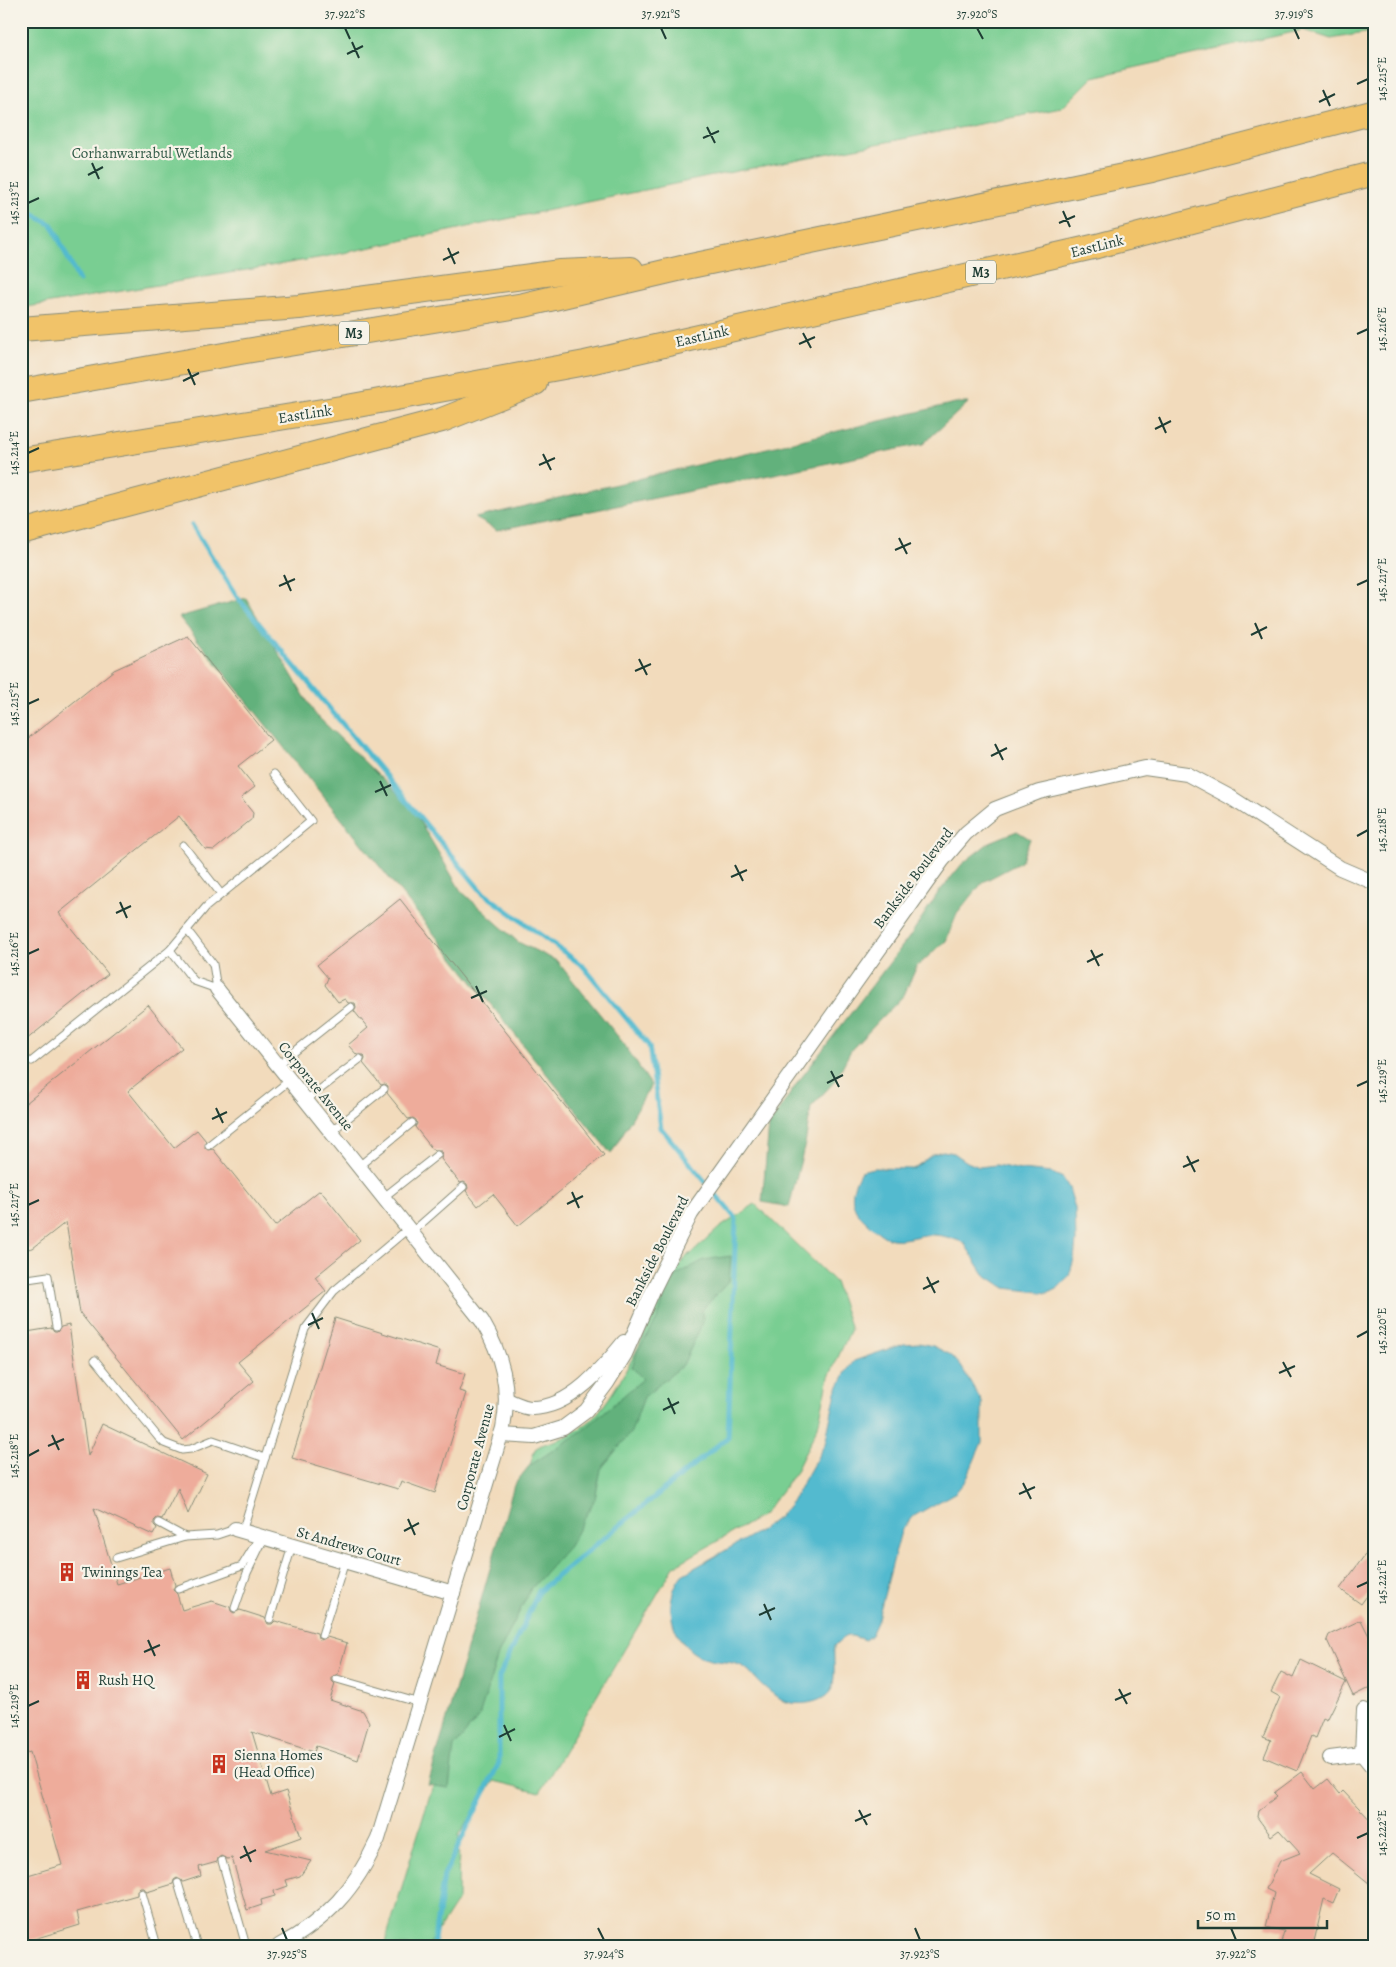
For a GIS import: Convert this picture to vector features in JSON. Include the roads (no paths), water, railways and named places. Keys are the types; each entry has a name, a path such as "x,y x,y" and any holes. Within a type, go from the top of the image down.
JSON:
{"highway":[{"name":"M3","path":"21,391 246,351 524,305 686,267 1152,170 1375,112"},
{"name":"EastLink","path":"21,460 347,407 585,363 1097,246 1375,173"},
{"path":"21,329 299,307 560,272 686,267"},
{"path":"21,532 442,420 585,363"}],"street":[{"name":"Bankside Boulevard","path":"501,1435 534,1436 563,1428 586,1411 607,1383 625,1354 654,1288 691,1214 942,861 966,833 995,809 1039,792 1145,768 1187,774 1230,797 1340,868 1375,883"},
{"name":"Corporate Avenue","path":"217,988 411,1230 488,1330 502,1365 507,1400 501,1435 378,1839 365,1867 351,1887 333,1907 280,1946"},
{"name":"Bankside Boulevard","path":"507,1400 534,1408 547,1406 572,1394 603,1368 640,1322"},
{"name":"St Andrews Court","path":"239,1530 454,1594"},
{"path":"1364,1710 1362,1754 1375,1770"},
{"path":"1330,1758 1362,1754"}],"lane":[{"path":"32,1061 170,950 206,907 311,821 274,774"},
{"path":"183,845 221,894"},
{"path":"170,950 194,981 217,988 213,964 187,930"},
{"path":"279,1064 351,1008"},
{"path":"306,1100 360,1058"},
{"path":"209,1145 290,1080"},
{"path":"332,1131 384,1089"},
{"path":"360,1166 412,1123"},
{"path":"384,1197 437,1154"},
{"path":"116,1558 185,1537 217,1535 239,1530 265,1458 305,1329 334,1291 463,1187"},
{"path":"21,1280 48,1276 56,1328"},
{"path":"95,1360 164,1443 177,1449 187,1450 213,1440 265,1458"},
{"path":"160,1523 185,1537"},
{"path":"178,1589 242,1566 262,1537"},
{"path":"235,1608 262,1537"},
{"path":"270,1619 292,1546"},
{"path":"322,1635 344,1561"},
{"path":"337,1679 420,1703"},
{"path":"222,1861 246,1946"},
{"path":"178,1883 197,1946"},
{"path":"142,1894 157,1946"}],"water":[{"path":"943,1151 954,1153 967,1162 979,1167 996,1165 1052,1173 1063,1178 1069,1188 1075,1208 1076,1241 1074,1259 1069,1276 1058,1288 1048,1293 1005,1288 984,1274 964,1243 936,1235 903,1239 888,1238 878,1232 859,1214 853,1202 853,1195 854,1187 861,1171 873,1168 913,1169 933,1154"},
{"path":"919,1343 933,1346 951,1355 961,1366 982,1402 982,1442 966,1480 956,1492 914,1516 901,1531 877,1622 871,1635 865,1640 848,1636 842,1638 834,1646 834,1678 829,1693 823,1698 810,1703 787,1702 781,1700 766,1688 744,1667 734,1663 709,1660 693,1652 684,1644 677,1633 671,1610 672,1597 682,1575 763,1529 779,1517 793,1500 825,1444 836,1392 854,1361 903,1344"}],"waterway":[{"path":"21,207 52,225 79,281"},
{"path":"192,525 237,597 482,892 583,966 649,1046 661,1128 736,1219 728,1437 539,1591 499,1677 499,1763 444,1875 433,1946"}],"place":[{"name":"Twinings Tea","path":"67,1572"},
{"name":"Rush HQ","path":"83,1680"},
{"name":"Sienna Homes (Head Office)","path":"219,1764"}],"park label":[{"name":"Corhanwarrabul Wetlands","path":"152,153"}]}
